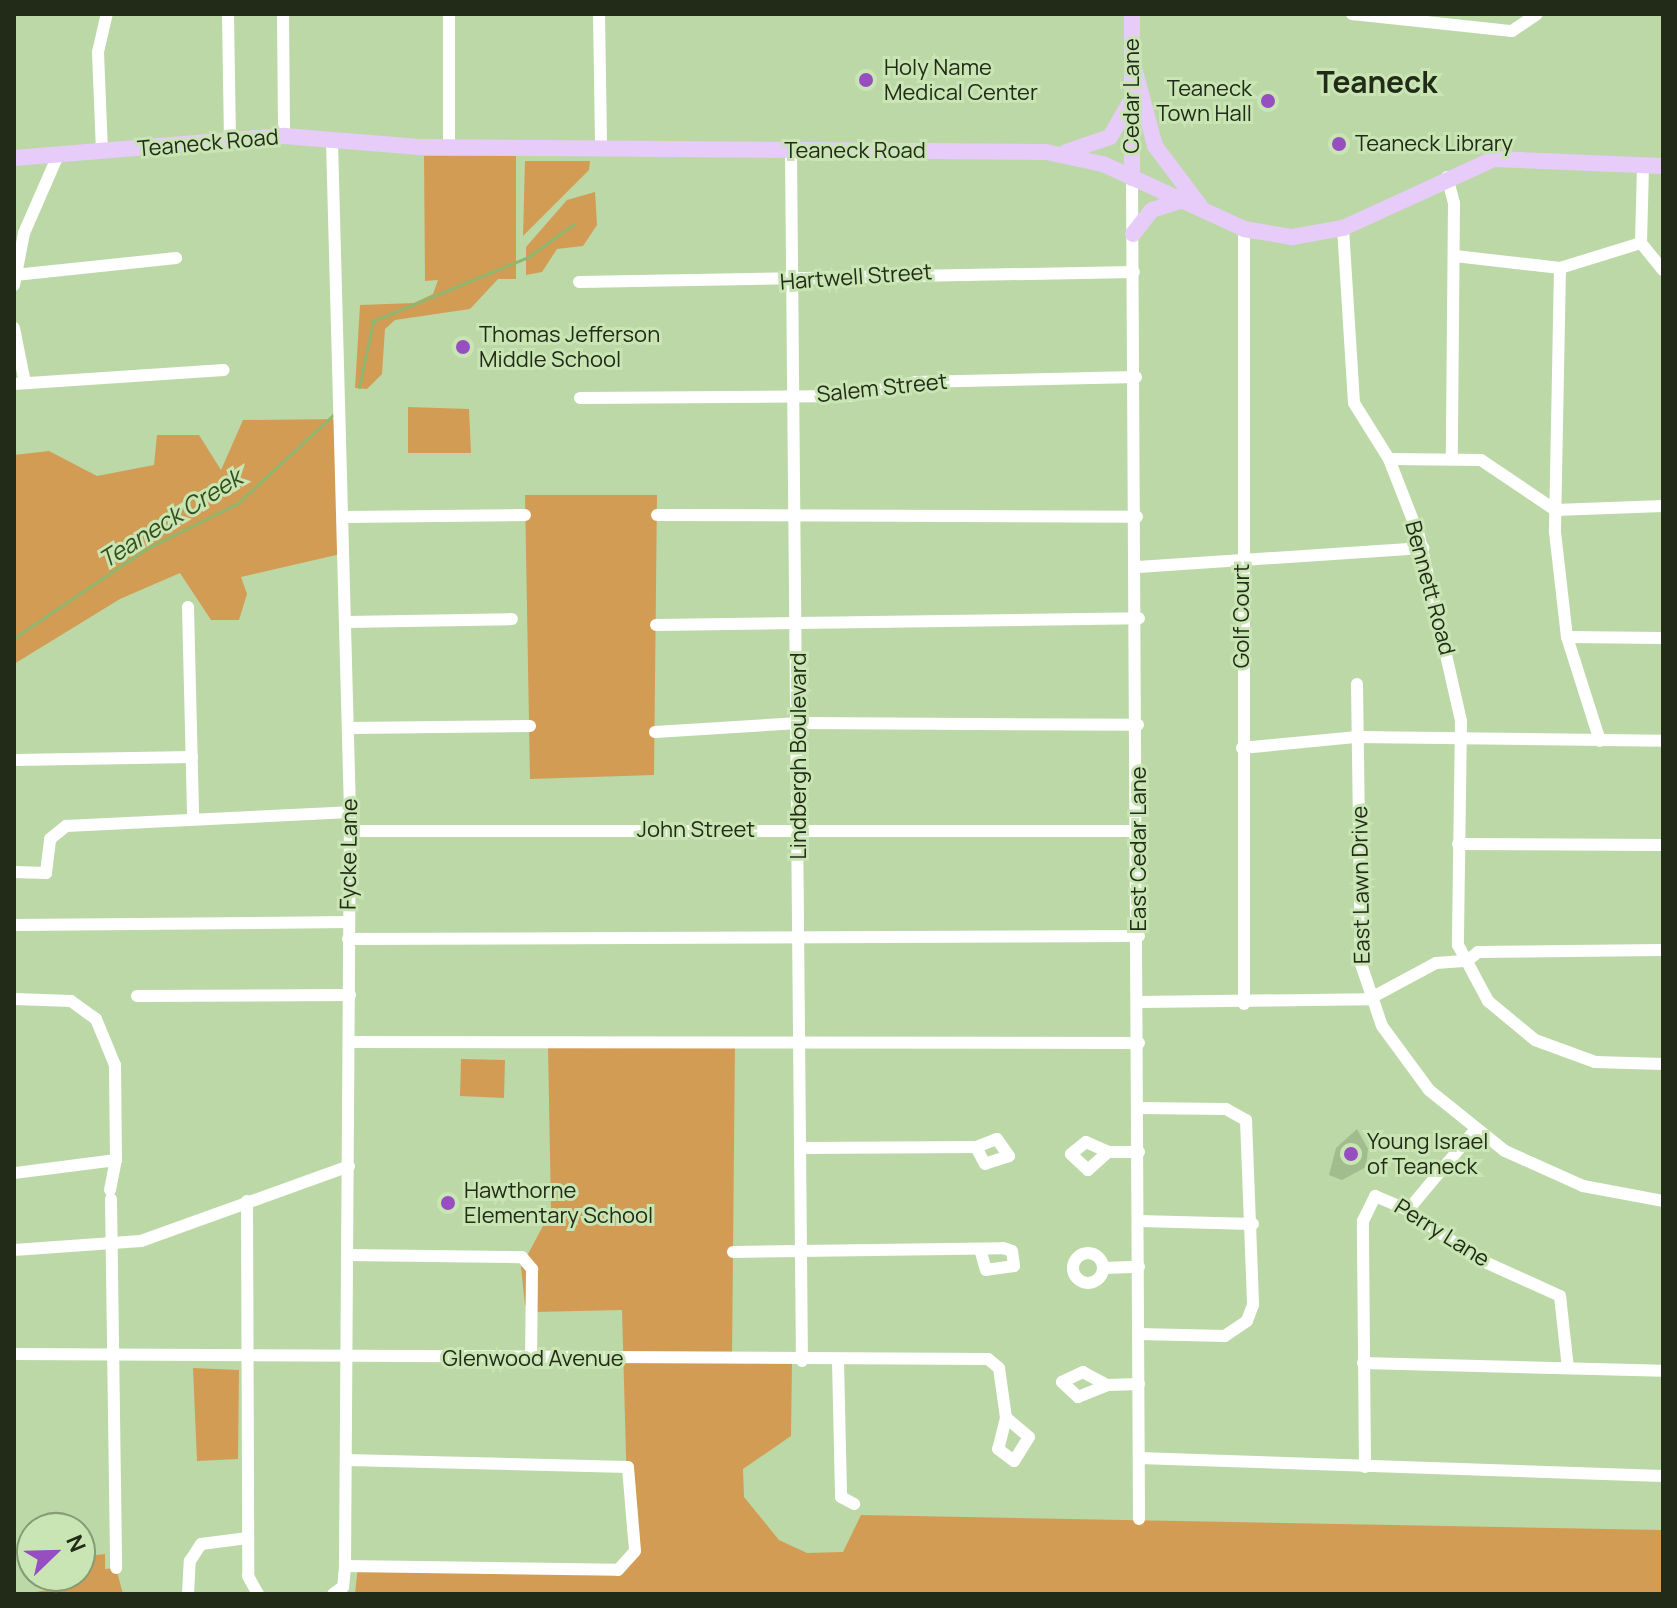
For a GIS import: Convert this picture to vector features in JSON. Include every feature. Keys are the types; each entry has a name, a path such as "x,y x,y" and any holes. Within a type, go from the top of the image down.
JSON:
{"main road":[{"name":"Cedar Lane","path":"1132,14 1132,178"},
{"path":"1132,60 1155,146 1208,214"},
{"path":"1062,153 1110,137 1132,99"},
{"name":"Teaneck Road","path":"14,158 284,136 332,142 449,147 1062,153 1132,178 1244,229 1298,237 1343,228 1447,177 1515,157 1663,166"},
{"path":"1133,234 1154,208 1179,201"}],"street":[{"path":"102,152 98,52 107,14"},
{"path":"228,14 230,139"},
{"path":"283,14 284,136"},
{"path":"449,14 449,147"},
{"path":"599,14 601,147"},
{"path":"1352,14 1504,30 1532,20"},
{"name":"Fycke Lane","path":"332,142 350,812 345,1566"},
{"name":"Lindbergh Boulevard","path":"791,152 796,282 802,1361"},
{"path":"58,155 24,233 15,280 176,258"},
{"path":"1643,164 1641,243 1663,270"},
{"path":"1447,177 1455,256 1452,457"},
{"name":"East Cedar Lane","path":"1132,178 1139,618 1139,1519"},
{"name":"Bennett Road","path":"1343,228 1350,385 1358,417 1389,459 1423,548 1463,738 1456,930 1467,961 1488,1001 1535,1040 1595,1062 1663,1064"},
{"name":"Golf Court","path":"1244,229 1241,558 1244,1004"},
{"path":"1455,256 1560,268 1641,243"},
{"path":"1560,268 1555,510 1567,637 1600,741"},
{"name":"Hartwell Street","path":"579,282 796,282 925,271 1134,272"},
{"path":"14,328 20,383 224,370"},
{"name":"Salem Street","path":"580,398 849,396 916,382 1136,377"},
{"path":"1389,459 1452,457 1491,464 1555,510 1663,506"},
{"path":"344,517 525,515"},
{"path":"657,515 1137,517"},
{"path":"1138,567 1423,548"},
{"path":"188,607 193,818"},
{"path":"656,625 798,619 1139,618"},
{"path":"346,622 512,619"},
{"path":"1567,637 1663,638"},
{"name":"East Lawn Drive","path":"1357,684 1361,964 1369,999 1413,1071 1474,1131 1554,1176 1663,1201"},
{"path":"655,732 799,723 1138,725"},
{"path":"349,728 530,726"},
{"path":"1242,748 1357,737 1663,741"},
{"path":"15,760 192,757"},
{"path":"14,872 46,873 50,839 66,826 350,812"},
{"name":"John Street","path":"350,831 1139,831"},
{"path":"1458,844 1663,845"},
{"path":"14,925 349,922"},
{"path":"348,939 1139,936"},
{"path":"1139,1002 1244,1004 1369,999 1436,963 1467,961 1478,952 1663,950"},
{"path":"137,996 350,995"},
{"path":"14,999 71,1001 96,1019 115,1065 116,1160 111,1195 111,1246 116,1568"},
{"path":"350,1042 1139,1043"},
{"path":"1139,1108 1241,1115 1252,1134 1253,1224 1253,1305 1241,1328 1216,1336 1139,1334"},
{"path":"1408,1210 1474,1131"},
{"path":"802,1148 976,1147"},
{"path":"1108,1152 1139,1152"},
{"path":"14,1173 116,1160"},
{"path":"14,1250 111,1246 165,1234 247,1201 349,1166"},
{"name":"Perry Lane","path":"1365,1467 1366,1207 1378,1195 1408,1210 1476,1258 1560,1296 1568,1368"},
{"path":"247,1201 250,1359 248,1538 250,1584 258,1594"},
{"path":"1139,1221 1253,1224"},
{"path":"733,1252 980,1249"},
{"path":"348,1255 522,1257 532,1269 531,1358"},
{"path":"1103,1268 1139,1267"},
{"name":"Glenwood Avenue","path":"14,1354 113,1353 250,1359 988,1359 999,1368 1006,1418"},
{"path":"838,1361 841,1497 854,1504"},
{"path":"1363,1363 1663,1371"},
{"path":"1107,1385 1139,1384"},
{"path":"1139,1458 1663,1476"},
{"path":"333,1594 343,1587 345,1566 618,1570 635,1551 628,1467 346,1460"},
{"path":"188,1594 190,1561 201,1544 248,1538"}],"shaded area":[{"path":"424,156 516,156 516,279 498,279 470,309 395,320 385,329 382,374 367,389 355,388 360,305 414,303 433,294 438,280 425,281"},
{"path":"525,161 590,161 589,170 523,236"},
{"path":"595,192 597,225 583,246 557,249 542,272 526,275 526,247 567,200"},
{"path":"408,407 469,409 471,453 408,453"},
{"path":"341,419 345,553 241,577 247,594 239,620 211,620 180,573 120,599 14,664 14,455 49,451 97,476 154,465 157,435 199,435 221,470 243,420"},
{"path":"525,495 657,495 654,775 530,779"},
{"path":"735,1043 732,1360 792,1361 791,1436 743,1469 744,1497 779,1540 807,1553 843,1552 861,1515 1663,1530 1663,1594 355,1594 358,1566 618,1570 629,1564 622,1310 534,1312 525,1305 521,1267 551,1211 548,1046"},
{"path":"461,1059 505,1060 504,1098 460,1096"},
{"path":"193,1368 239,1370 238,1459 197,1461"},
{"path":"105,1554 105,1569 116,1568 123,1594 23,1594 96,1592 96,1555"}],"building":[{"name":"Young Israel of Teaneck","path":"1357,1129 1368,1149 1366,1167 1342,1180 1329,1175 1336,1148"}],"waterway":[{"name":"Teaneck Creek","path":"359,387 373,321 528,257 574,224"},
{"name":"Teaneck Creek","path":"14,638 146,549 238,503 334,414"}],"place":[{"name":"Holy Name Medical Center","path":"866,80"},
{"name":"Teaneck Town Hall","path":"1268,101"},
{"name":"Teaneck Library","path":"1339,144"},
{"name":"Thomas Jefferson Middle School","path":"463,347"},
{"name":"Young Israel of Teaneck","path":"1351,1154"},
{"name":"Hawthorne Elementary School","path":"448,1203"}],"district":[{"name":"Teaneck","path":"1377,82"}]}
